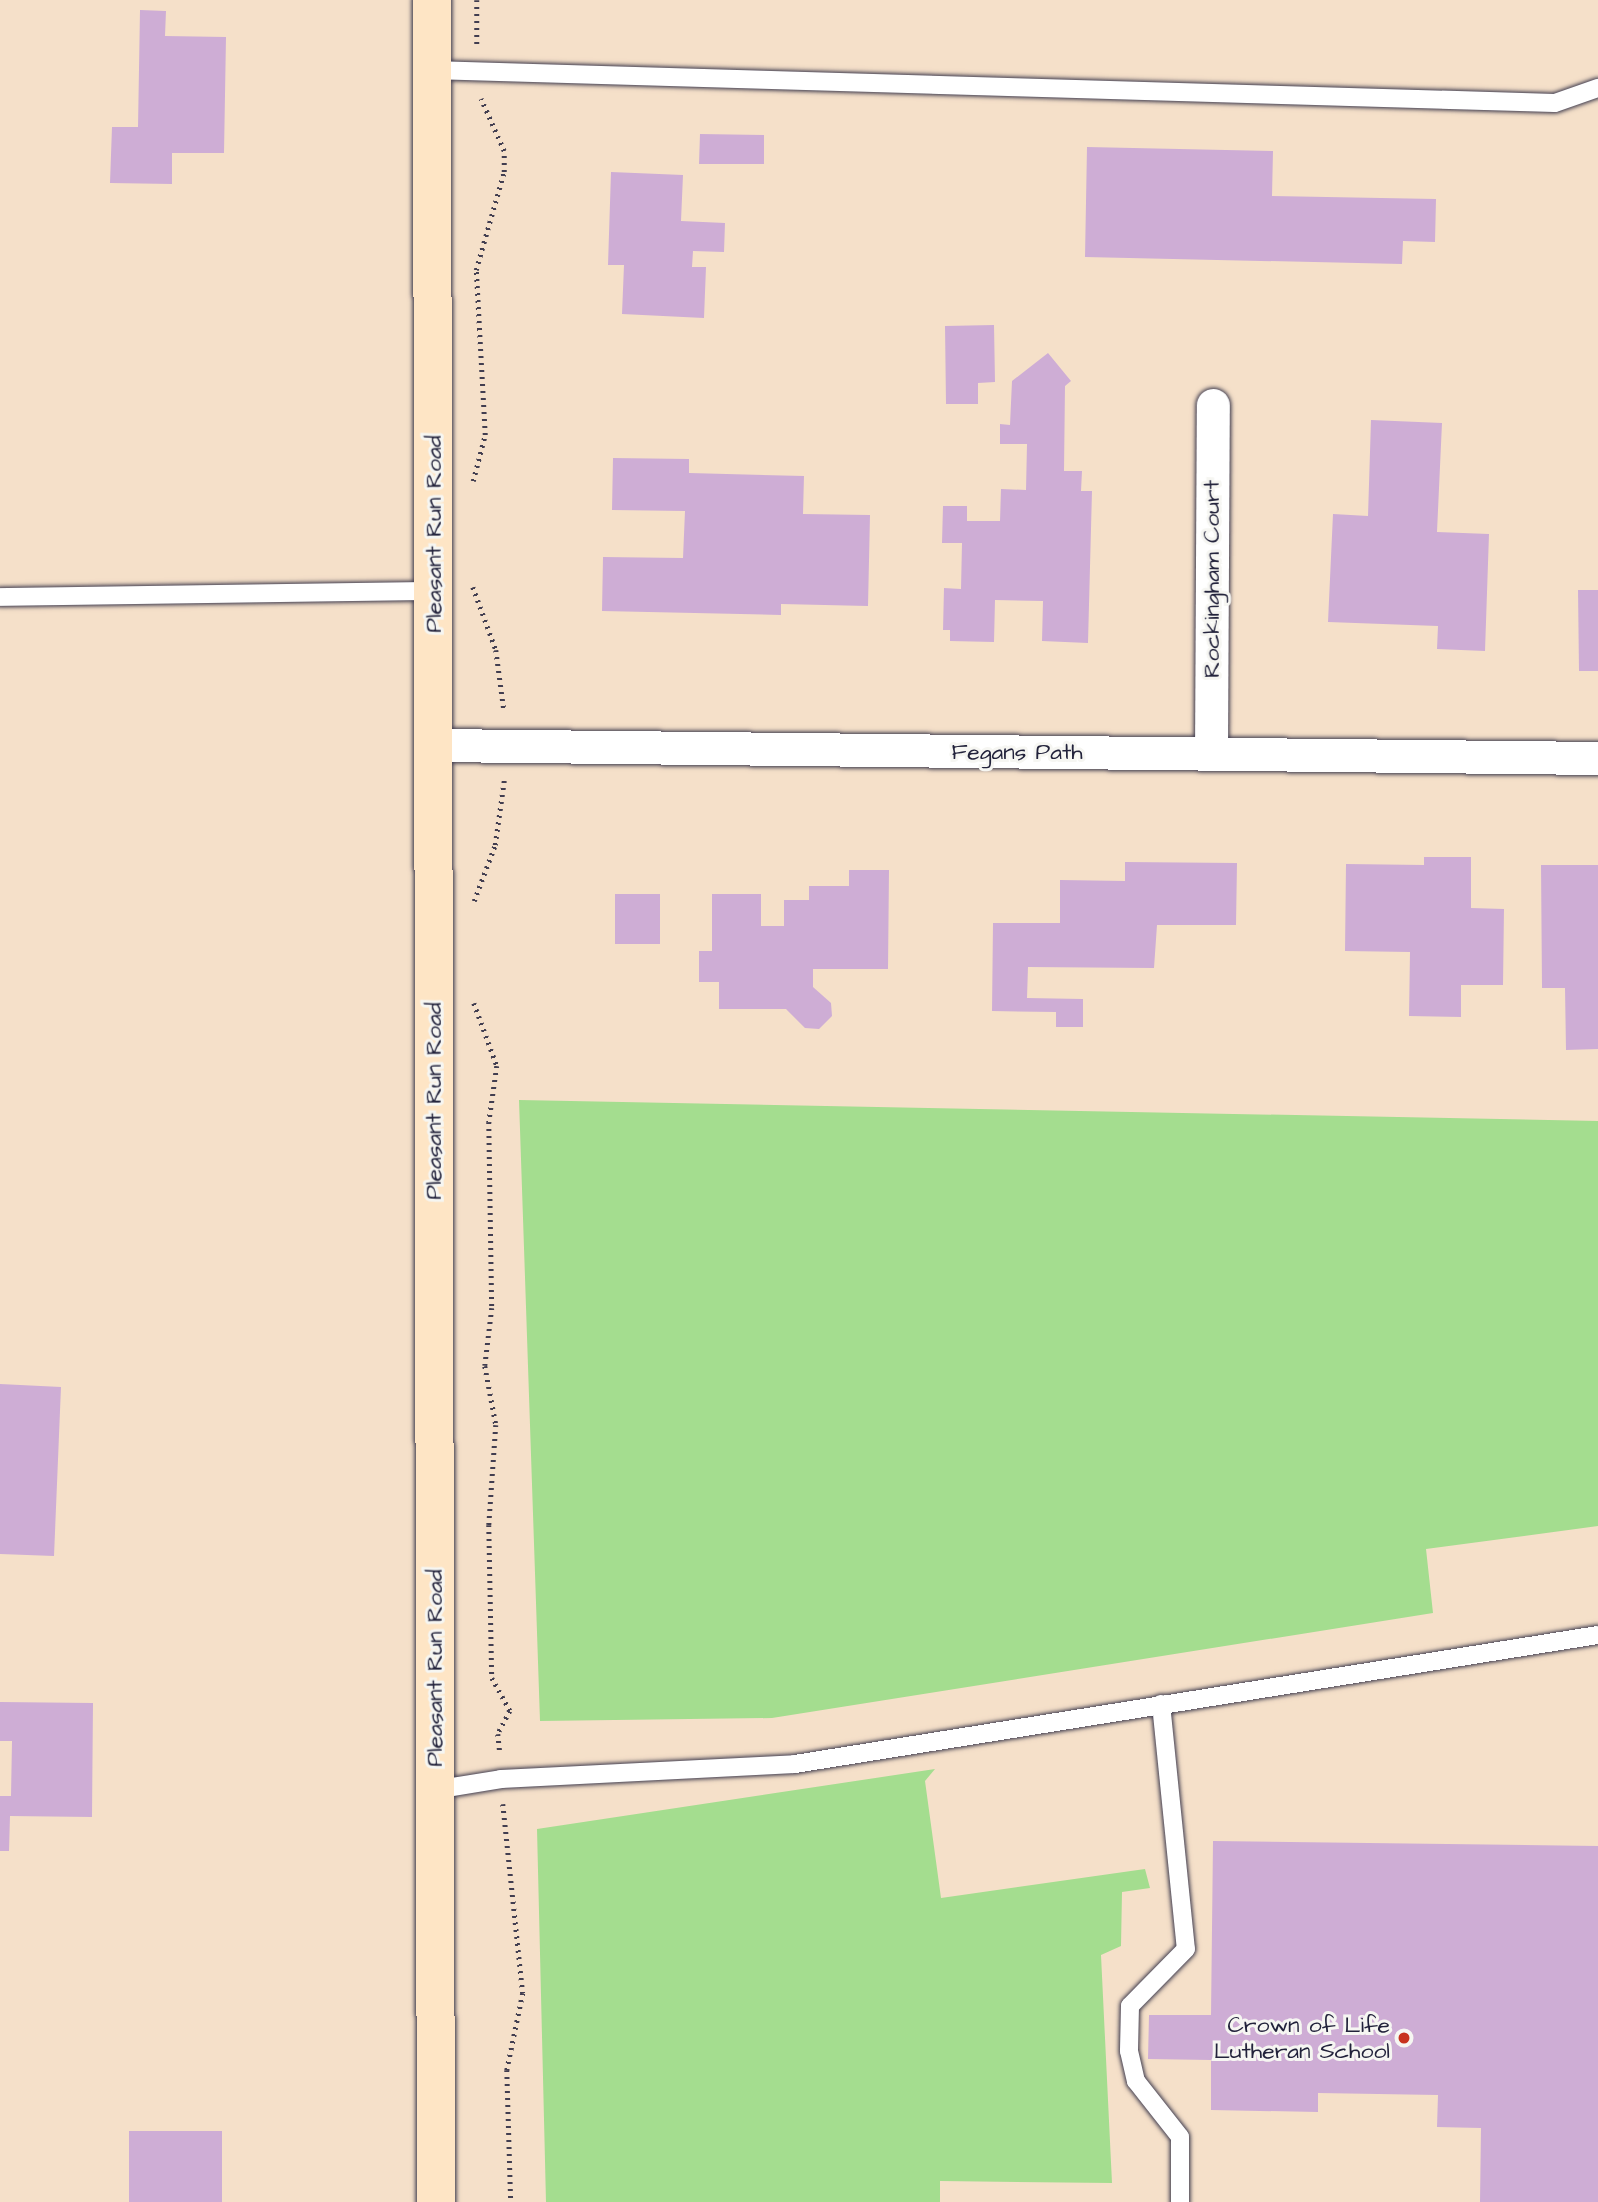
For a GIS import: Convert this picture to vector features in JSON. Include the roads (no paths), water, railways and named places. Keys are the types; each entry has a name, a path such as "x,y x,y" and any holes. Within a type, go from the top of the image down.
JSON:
{"main road":[{"name":"Pleasant Run Road","path":"432,0 436,745 436,2202"}],"street":[{"name":"Rockingham Court","path":"1211,754 1213,405"},
{"name":"Fegans Path","path":"436,745 1598,758"}],"lane":[{"path":"431,70 1555,103 1598,88"},
{"path":"0,597 434,591"},
{"path":"434,1790 502,1779 795,1764 1598,1635"},
{"path":"1161,1704 1186,1950 1130,2006 1129,2050 1136,2081 1180,2137 1180,2202"}],"place":[{"name":"Crown of Life Lutheran School","path":"1404,2038"}]}
